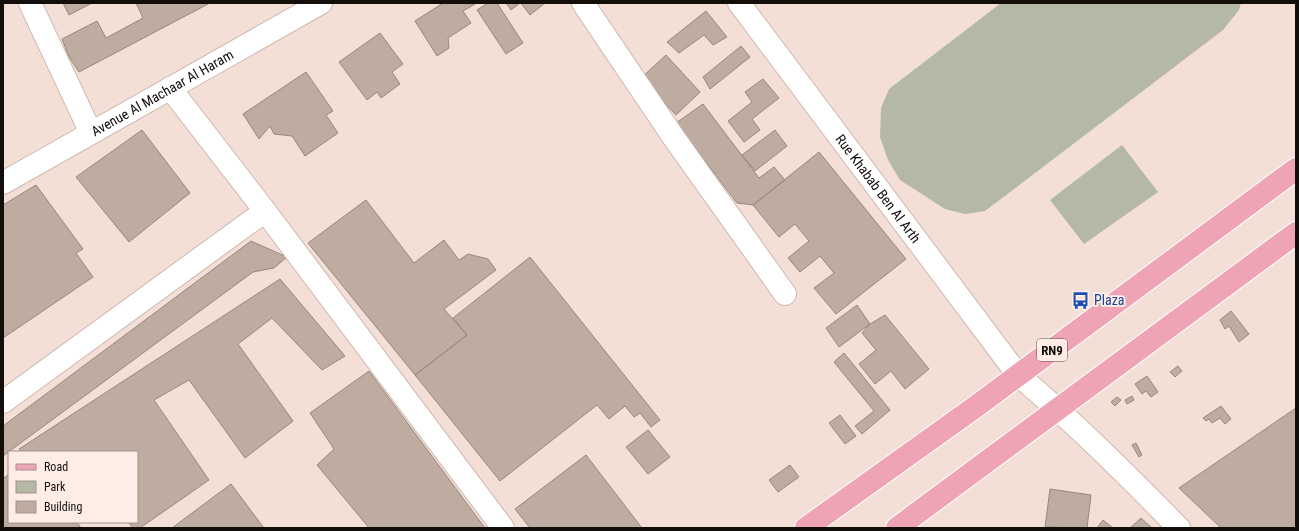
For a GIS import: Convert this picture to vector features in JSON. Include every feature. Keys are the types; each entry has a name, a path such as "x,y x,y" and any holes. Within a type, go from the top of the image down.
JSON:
{"main road":[{"name":"RN9","path":"806,528 1018,375 1296,169"},
{"path":"897,528 1296,234"}],"street":[{"path":"30,3 91,133"},
{"name":"Avenue Al Machaar Al Haram","path":"3,183 322,3"},
{"path":"583,3 674,138 785,294"},
{"name":"Rue Khabab Ben Al Arth","path":"739,3 1018,375 1058,408 1100,447 1179,528"},
{"path":"170,88 265,211 503,528"},
{"path":"3,402 265,211"}],"green space":[{"path":"1001,3 1241,3 1239,10 1223,30 985,211 965,214 945,209 900,180 888,160 880,137 881,108 889,89"},
{"path":"1122,145 1158,192 1084,244 1050,200"}],"building":[{"path":"63,3 92,3 69,15"},
{"path":"136,3 210,3 79,72 69,57 62,39 97,21 106,38 143,18"},
{"path":"443,3 475,4 463,11 471,23 448,38 449,48 437,56 415,21"},
{"path":"488,3 497,3 523,43 506,54 477,10"},
{"path":"506,3 520,3 511,10"},
{"path":"521,3 545,3 530,15"},
{"path":"706,11 727,37 713,45 704,35 679,53 667,42"},
{"path":"380,33 403,64 392,72 400,84 381,98 377,92 367,100 339,62"},
{"path":"741,46 750,57 710,89 703,77"},
{"path":"666,55 700,92 676,115 641,78"},
{"path":"306,72 333,111 326,115 338,133 305,156 292,136 274,134 270,126 259,139 243,114"},
{"path":"763,79 779,98 752,119 760,130 744,142 728,121 752,102 745,92"},
{"path":"703,104 759,178 774,167 785,180 753,205 737,203 676,123"},
{"path":"142,130 190,193 129,242 76,177"},
{"path":"775,130 787,146 755,171 742,155"},
{"path":"819,152 906,259 836,314 814,288 834,273 820,256 800,272 788,258 809,241 795,224 779,237 753,205"},
{"path":"36,185 83,249 76,253 93,277 3,338 3,205"},
{"path":"366,200 414,263 444,240 459,260 468,254 488,259 496,270 444,309 467,335 415,375 308,243"},
{"path":"251,241 287,257 274,268 253,272 3,456 3,426"},
{"path":"530,257 660,420 651,427 640,413 634,417 625,406 609,419 597,405 500,481 415,375 467,335 453,318"},
{"path":"280,279 345,356 322,370 272,318 238,344 293,421 245,458 189,380 154,400 209,480 140,528 133,528 129,523 138,523 138,451 21,451 19,449"},
{"path":"857,305 870,324 839,347 826,328"},
{"path":"1231,311 1249,334 1239,342 1229,326 1225,329 1220,320"},
{"path":"885,315 929,369 905,389 891,371 875,384 859,364 876,350 862,333 870,324"},
{"path":"844,353 890,410 862,434 855,426 874,411 834,362"},
{"path":"1178,366 1182,371 1175,377 1170,372"},
{"path":"369,371 485,528 369,528 317,465 334,449 310,413"},
{"path":"1147,376 1158,392 1151,397 1146,391 1142,394 1135,384"},
{"path":"1132,396 1134,400 1127,404 1125,400"},
{"path":"1117,397 1121,400 1115,406 1111,402"},
{"path":"1221,406 1231,419 1225,424 1220,418 1212,423 1209,419 1206,421 1203,418"},
{"path":"1296,408 1296,528 1221,528 1179,488"},
{"path":"840,415 856,436 845,444 829,423"},
{"path":"648,430 670,457 648,474 626,447"},
{"path":"1136,443 1142,455 1139,457 1132,445"},
{"path":"586,455 642,528 530,528 515,509"},
{"path":"790,465 799,477 778,492 769,480"},
{"path":"8,475 8,523 78,523 81,528 3,528 3,479"},
{"path":"231,484 264,528 172,528"},
{"path":"1050,489 1091,495 1087,528 1045,527"},
{"path":"1141,518 1152,528 1130,528"},
{"path":"1103,520 1113,528 1097,528"}],"place":[{"name":"Plaza","path":"1081,300"}]}
